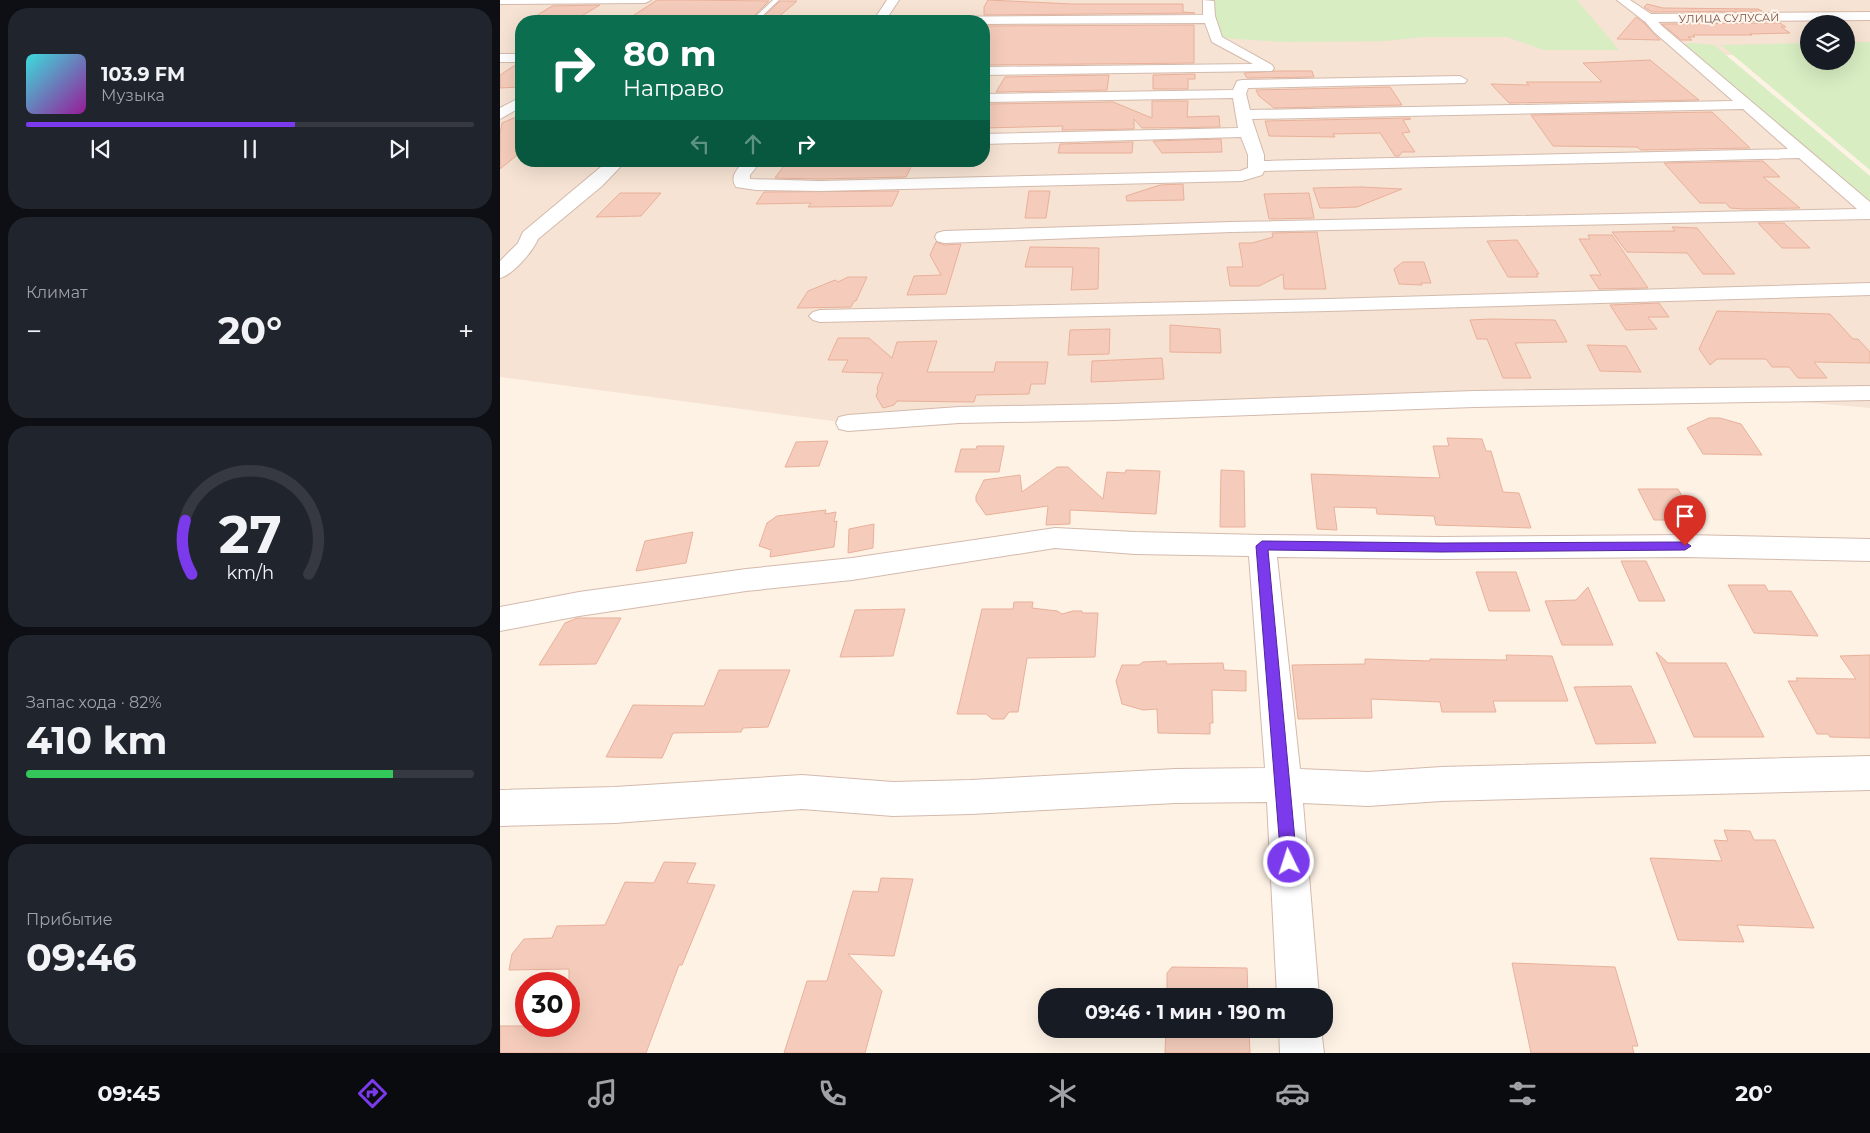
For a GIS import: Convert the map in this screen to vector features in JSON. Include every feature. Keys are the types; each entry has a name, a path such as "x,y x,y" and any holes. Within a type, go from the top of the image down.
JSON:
{"street":[{"path":"500,1 646,0"},
{"path":"631,11 646,0"},
{"path":"884,15 893,0"},
{"path":"1208,0 1210,19 1216,39 1257,61 1263,68"},
{"path":"1623,0 1648,18 1658,29 1804,153 1870,212"},
{"name":"УЛИЦА СУЛУСАЙ","path":"1648,18 1870,16"},
{"path":"990,20 1210,19"},
{"path":"500,58 515,58"},
{"path":"990,71 1282,68"},
{"path":"748,167 742,174 742,183 756,185 820,186 1242,176 1256,171 1256,155 1247,132 1239,94 1242,84 1460,80"},
{"path":"990,98 1239,94"},
{"path":"500,115 515,105"},
{"path":"1244,115 1748,105"},
{"path":"990,139 1247,132"},
{"path":"1256,166 1804,153"},
{"path":"500,272 526,245 530,236 569,205 611,167"},
{"path":"944,237 1870,212"},
{"path":"820,316 1328,305 1870,289"},
{"path":"848,422 969,415 1114,412 1474,399 1870,393"},
{"path":"500,619 598,601 746,580 852,569 1055,538 1135,543 1262,546 1441,548 1685,546 1870,550"},
{"path":"1262,546 1284,785 1297,988"},
{"path":"500,808 616,805 802,792 903,798 971,797 1175,786 1284,785 1368,789 1441,784 1870,773"},
{"path":"1301,1038 1302,1053"}],"lane":[{"path":"760,15 776,0"}],"shaded area":[{"path":"500,0 1870,0 1870,52 1855,52 1855,15 1800,15 1800,53 1692,56 1870,211 1870,408 1730,396 848,423 500,377"}],"green space":[{"path":"1210,0 1577,0 1619,50 1544,50 1507,37 1423,37 1385,41 1285,42 1221,38"},
{"path":"1855,42 1870,42 1870,170 1721,45 1800,43 1800,70 1855,70"},
{"path":"1684,44 1714,45 1870,176 1870,203"}],"building":[{"path":"657,0 769,1 755,15 634,15"},
{"path":"988,0 1072,4 1183,4 1183,12 1195,13 984,15 984,7"},
{"path":"780,1 797,1 781,15 765,15"},
{"path":"1647,4 1663,8 1758,9 1762,11 1652,12 1644,7"},
{"path":"600,5 583,15 538,15 552,6"},
{"path":"1636,17 1644,23 1660,40 1617,39"},
{"path":"1780,23 1786,27 1781,27 1790,33 1693,35 1695,37 1688,37 1692,40 1681,40 1662,24"},
{"path":"1194,25 1194,63 990,65 990,26"},
{"path":"1650,60 1699,100 1509,103 1491,84 1529,85 1526,82 1602,82 1583,63"},
{"path":"515,65 515,87 500,88 500,75"},
{"path":"1312,71 1314,77 1247,78 1244,73"},
{"path":"1195,74 1195,79 1188,79 1188,89 1153,89 1153,75"},
{"path":"1109,75 1107,90 996,92 1005,77"},
{"path":"1390,87 1402,105 1274,108 1259,96 1256,90"},
{"path":"1152,101 1188,101 1187,117 1219,116 1220,127 1142,128 1134,119 1134,129 1062,130 1063,126 990,128 990,104 1113,102 1152,118"},
{"path":"1712,112 1750,148 1641,150 1637,147 1553,146 1531,115"},
{"path":"515,118 515,157 500,169 500,134 502,123"},
{"path":"1410,118 1403,120 1410,132 1402,133 1415,152 1402,152 1399,156 1395,156 1380,133 1333,134 1335,137 1269,136 1265,121"},
{"path":"1221,139 1222,152 1162,153 1153,141"},
{"path":"1133,142 1132,153 1058,153 1060,144"},
{"path":"1763,161 1780,177 1763,177 1800,208 1744,209 1730,208 1726,203 1700,203 1664,163"},
{"path":"783,167 911,167 906,177 775,178"},
{"path":"1183,184 1184,200 1127,201 1126,196 1160,185"},
{"path":"1361,187 1402,189 1357,207 1320,208 1313,188"},
{"path":"899,191 892,206 808,207 811,203 756,204 764,192"},
{"path":"1029,191 1050,191 1046,218 1025,218"},
{"path":"620,193 661,193 641,216 596,217"},
{"path":"1309,193 1314,218 1269,219 1264,194"},
{"path":"1758,223 1784,223 1810,248 1782,248"},
{"path":"1672,227 1697,228 1735,274 1703,274 1687,253 1627,252 1612,232 1675,231"},
{"path":"1317,232 1326,289 1284,289 1283,274 1259,286 1230,286 1227,267 1243,267 1239,243 1252,243 1273,237 1272,233"},
{"path":"1588,235 1612,235 1648,288 1599,289 1590,275 1601,275 1579,239 1590,239"},
{"path":"1517,240 1539,274 1536,274 1538,277 1508,277 1487,241"},
{"path":"936,242 944,245 961,244 946,294 907,295 914,276 941,275 930,255"},
{"path":"1030,247 1099,248 1098,289 1071,290 1073,267 1025,267"},
{"path":"1403,262 1424,262 1431,283 1421,283 1422,285 1399,284 1394,269"},
{"path":"848,277 867,277 856,301 854,301 851,307 797,308 808,291"},
{"path":"1659,303 1669,317 1648,317 1657,329 1626,330 1610,305"},
{"path":"1717,311 1830,314 1853,339 1858,339 1870,352 1870,363 1814,362 1827,378 1798,378 1789,367 1772,367 1766,359 1717,359 1710,365 1699,349"},
{"path":"1470,320 1555,320 1567,342 1515,343 1531,378 1503,378 1487,339 1477,339"},
{"path":"1170,325 1220,329 1221,353 1170,352"},
{"path":"1110,329 1109,354 1068,355 1070,330"},
{"path":"838,338 869,338 892,358 897,342 937,341 927,372 994,372 996,362 1048,362 1045,384 1031,384 1029,394 976,395 974,402 897,401 894,405 883,408 876,396 883,373 842,372 848,360 828,360"},
{"path":"1587,345 1626,346 1641,372 1600,371"},
{"path":"1162,358 1164,379 1091,382 1092,361"},
{"path":"1709,418 1720,418 1741,424 1762,455 1703,454 1687,428"},
{"path":"1447,438 1482,439 1486,451 1491,451 1503,492 1519,493 1531,528 1436,525 1434,516 1377,514 1376,508 1334,507 1337,530 1317,529 1311,474 1440,478 1433,446 1449,446"},
{"path":"828,441 819,466 785,467 796,442"},
{"path":"977,446 1004,446 999,472 955,472 961,449 976,449"},
{"path":"1057,467 1068,467 1103,499 1107,472 1125,473 1126,470 1160,471 1156,514 1070,510 1070,524 1046,525 1048,506 986,515 976,501 976,496 984,480 1020,475 1022,492"},
{"path":"1221,470 1244,471 1245,527 1220,527"},
{"path":"1638,489 1678,489 1696,520 1654,520"},
{"path":"826,510 825,514 836,512 834,522 837,521 834,547 770,557 771,550 759,546 767,523 777,516"},
{"path":"874,524 873,548 848,553 849,529"},
{"path":"693,532 686,563 636,571 645,541"},
{"path":"1621,561 1646,561 1665,601 1639,601"},
{"path":"1476,572 1516,572 1530,611 1489,611"},
{"path":"1728,585 1765,585 1768,591 1791,591 1818,636 1754,633"},
{"path":"1588,587 1613,645 1562,645 1545,601 1576,600"},
{"path":"1014,602 1033,602 1032,608 1057,611 1062,614 1073,611 1098,613 1095,657 1027,658 1018,712 1009,712 1004,719 992,719 986,714 957,714 982,609 1013,609"},
{"path":"905,609 893,656 840,657 855,610"},
{"path":"577,618 621,618 596,664 539,665 565,623"},
{"path":"1656,652 1668,663 1726,663 1764,737 1694,737"},
{"path":"1506,655 1552,656 1568,701 1493,701 1496,712 1442,712 1440,702 1371,699 1372,718 1298,719 1292,665 1365,664 1365,659 1430,661 1430,659 1507,660"},
{"path":"1870,655 1870,738 1830,737 1828,734 1817,734 1788,681 1798,681 1796,678 1856,679 1840,656"},
{"path":"1166,661 1167,664 1223,663 1224,670 1246,671 1246,691 1212,690 1213,723 1210,723 1210,734 1158,733 1157,709 1143,710 1122,704 1116,681 1122,665 1139,665 1143,662"},
{"path":"719,670 790,670 768,727 743,728 741,732 673,733 662,758 606,757 633,705 704,706"},
{"path":"1631,686 1656,743 1596,744 1574,687"},
{"path":"1724,830 1750,831 1754,840 1775,840 1814,928 1737,925 1744,942 1678,940 1650,858 1722,861 1714,840 1728,841"},
{"path":"664,862 696,863 687,883 715,885 682,965 679,965 646,1053 500,1053 500,1026 515,1026 515,1037 580,1037 580,972 569,972 569,969 509,970 512,954 524,939 552,938 557,926 605,925 625,882 654,883"},
{"path":"881,878 913,879 894,956 848,954 882,991 865,1053 784,1053 807,981 827,981 853,891 878,892"},
{"path":"1512,963 1615,967 1638,1046 1632,1046 1634,1053 1531,1053"},
{"path":"1172,967 1247,968 1248,988 1167,988 1167,973"},
{"path":"1166,1038 1249,1038 1250,1053 1165,1053"}],"route":[{"path":"1289,862 1284,785 1262,546 1441,548 1685,546"}]}
